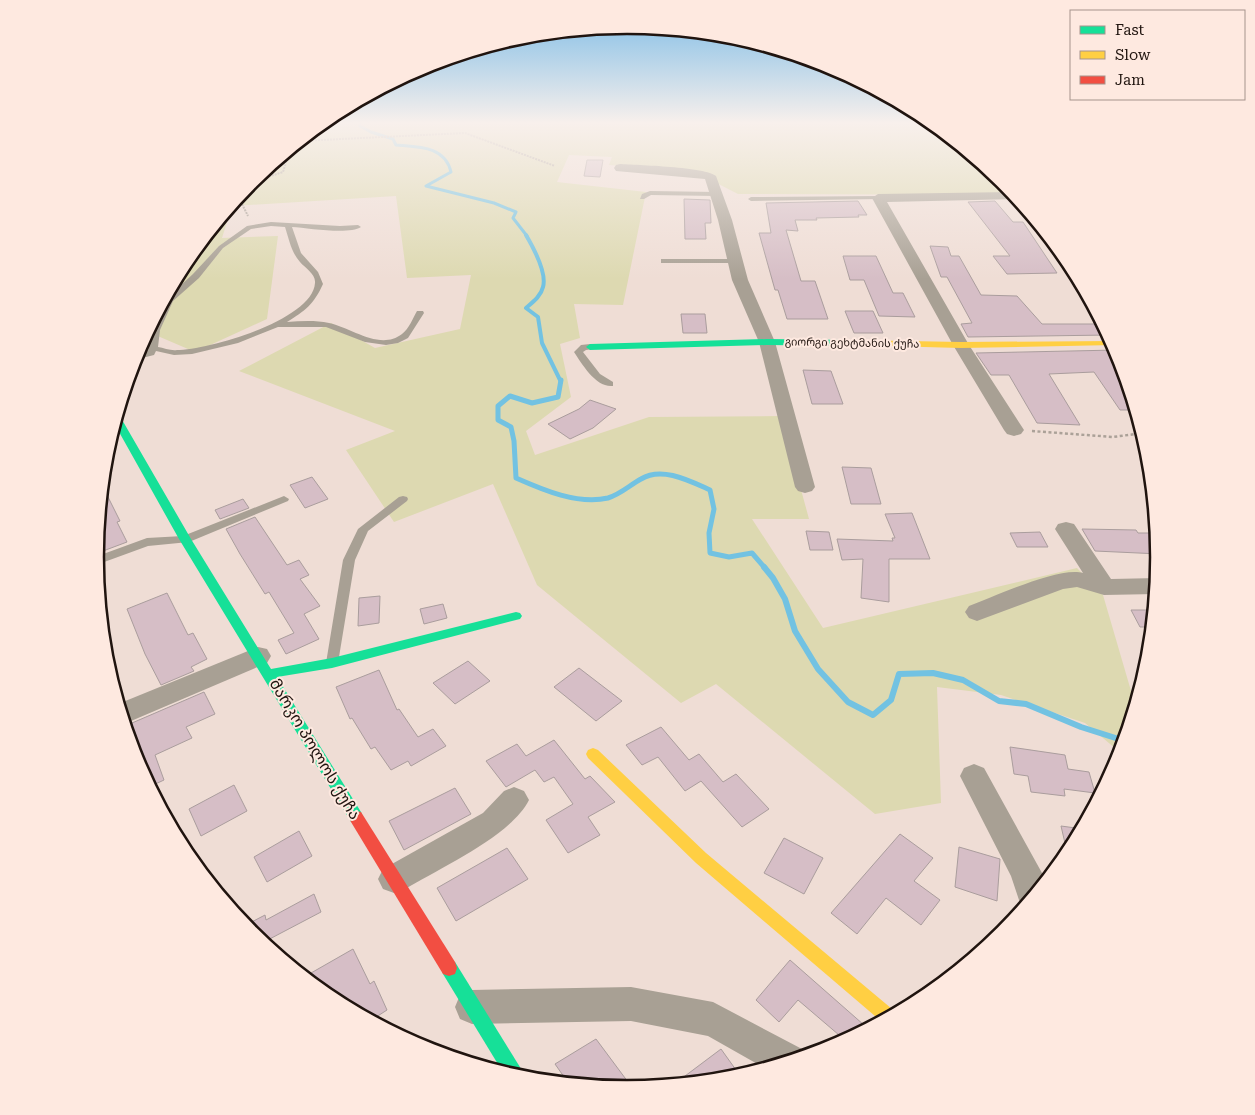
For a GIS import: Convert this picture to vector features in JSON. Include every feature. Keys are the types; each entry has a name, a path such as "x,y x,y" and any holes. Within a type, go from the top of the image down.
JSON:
{"street":[{"path":"703,175 710,176 717,194 740,280 767,342 805,487"},
{"path":"1006,196 878,198 961,345 1014,430"},
{"name":"გიორგი გეხტმანის ქუჩა","path":"590,347 767,342 961,345 1105,344"},
{"name":"მარკო პოლოს ქუჩა","path":"121,427 185,538 510,1067"},
{"path":"1066,529 1104,587"},
{"path":"977,612 1060,581 1077,579 1104,587 1150,586"},
{"path":"128,712 264,665 332,663 516,616"},
{"path":"593,754 701,858 885,1013"},
{"path":"974,776 1026,873 1031,891"},
{"path":"394,879 493,822 514,800"},
{"path":"472,1007 631,1004 712,1019 779,1058"}],"lane":[{"path":"642,198 650,193 717,194"},
{"path":"752,199 878,198"},
{"path":"174,297 196,276 221,247 249,227 271,224 340,228 358,227"},
{"path":"154,348 176,353 232,342 292,318 306,307 316,295 320,282 318,276 300,259 288,225"},
{"path":"664,261 735,261"},
{"path":"274,325 314,324 330,326 344,330 363,340 380,343 394,341 407,335 420,313"},
{"path":"145,355 151,353 154,348 156,331"},
{"path":"590,347 584,347 578,352 597,376 610,384"},
{"path":"104,558 147,542 185,538 284,499"},
{"path":"332,663 349,560 363,529 402,499"}],"path":[{"path":"242,203 248,215 249,227"},
{"path":"1014,430 1113,437 1136,433"}],"shaded area":[{"path":"270,175 560,175 557,182 646,192 623,305 574,304 580,338 560,344 571,397 526,431 535,455 649,417 781,416 809,519 752,519 823,628 1077,568 1103,595 1132,695 1115,748 1085,723 1001,695 937,687 941,803 875,814 716,684 681,703 537,585 493,484 394,522 346,450 395,431 239,371 331,323 375,348 460,329 471,275 407,278 396,196 240,206"},
{"path":"701,175 985,175 1005,195 738,194"},
{"path":"228,220 222,238 278,236 267,319 195,352 154,334 174,296 212,239"}],"building":[{"path":"584,175 600,175 600,177"},
{"path":"684,199 710,200 711,223 705,223 706,239 685,239"},
{"path":"858,201 867,215 858,215 859,217 816,218 817,220 795,220 798,231 786,230 801,281 815,281 828,319 787,319 778,290 775,290 759,233 771,233 766,203"},
{"path":"995,201 1013,222 1023,222 1057,273 1007,274 993,256 1010,256 968,202"},
{"path":"930,246 948,247 951,256 959,256 981,295 1017,296 1042,324 1096,324 1101,335 968,337 961,324 972,323 947,277 941,277"},
{"path":"843,256 876,256 893,293 903,293 915,317 879,316 864,280 850,280"},
{"path":"845,311 873,311 883,333 854,333"},
{"path":"681,314 705,314 707,333 683,333"},
{"path":"1108,350 1129,410 1120,410 1094,372 1049,374 1080,425 1037,423 1009,375 991,375 976,353"},
{"path":"803,370 831,371 843,404 812,404"},
{"path":"590,400 616,409 593,428 570,439 548,424 579,409"},
{"path":"842,467 871,468 881,504 851,504"},
{"path":"312,477 328,499 305,508 290,485"},
{"path":"107,496 120,521 117,522 127,542 104,551"},
{"path":"243,499 249,508 220,519 215,510"},
{"path":"912,513 930,559 889,559 889,602 861,598 863,559 842,560 837,539 893,541 892,538 895,538 885,514"},
{"path":"255,517 287,565 299,560 309,575 300,579 320,606 304,614 319,639 286,654 278,640 294,633 269,592 265,594 226,529"},
{"path":"1082,529 1136,530 1138,533 1150,533 1151,554 1095,551"},
{"path":"806,531 829,532 833,550 810,550"},
{"path":"1040,532 1048,547 1017,547 1010,533"},
{"path":"167,593 188,635 193,633 207,659 191,667 194,671 161,685 145,654 127,609"},
{"path":"380,596 379,623 358,626 359,598"},
{"path":"443,604 447,618 424,624 420,609"},
{"path":"1131,610 1148,610 1147,627 1140,627"},
{"path":"468,661 490,681 455,704 433,683"},
{"path":"579,668 622,701 596,721 554,687"},
{"path":"379,670 397,710 399,709 418,737 433,729 446,746 411,766 408,761 391,770 375,747 371,749 352,718 350,719 336,687"},
{"path":"204,692 215,714 186,727 192,738 155,755 164,780 156,784 131,723"},
{"path":"661,727 689,760 699,754 723,782 736,774 769,809 742,827 701,781 685,791 658,757 642,765 626,745"},
{"path":"554,740 585,779 590,776 615,802 588,817 600,835 568,853 546,820 573,804 554,777 544,782 535,770 506,787 486,761 517,744 526,756"},
{"path":"1010,747 1065,755 1068,769 1089,772 1095,793 1064,789 1065,796 1031,792 1028,776 1014,774"},
{"path":"234,785 247,811 201,836 189,809"},
{"path":"455,788 471,814 404,850 389,821"},
{"path":"1061,826 1075,828 1065,844"},
{"path":"299,831 312,856 267,882 254,857"},
{"path":"900,834 933,858 914,881 940,900 921,925 886,898 857,934 831,913"},
{"path":"784,838 823,858 804,894 764,873"},
{"path":"959,847 1000,859 997,901 955,887"},
{"path":"507,848 528,879 456,921 437,888"},
{"path":"314,894 321,912 269,939 252,922 265,915 266,920"},
{"path":"353,949 370,984 374,981 387,1010 377,1017 337,993 310,974"},
{"path":"790,960 864,1025 840,1036 798,1000 779,1022 756,1000"},
{"path":"596,1039 627,1081 564,1077 555,1064"},
{"path":"721,1049 736,1070 696,1077 682,1078"}],"waterway":[{"path":"446,175 426,186 494,203 516,212 513,218 527,236"},
{"path":"526,235 539,260 544,281 540,293 526,308 538,317 542,343 561,381"},
{"path":"561,381 558,397 532,403 510,396 498,406 498,420 511,427 514,441 516,478 561,495 585,500 608,498 649,475 667,474 685,479 710,490 714,509 709,533 710,553 729,557 752,553 765,568"},
{"path":"764,567 785,599 795,631 818,669 848,702 873,715 891,700 899,674 933,673 963,680 999,701 1026,704 1081,727 1118,739"}],"traffic: fast":[{"path":"590,347 767,342 852,343"},
{"path":"121,427 185,539 356,817"},
{"path":"269,674 332,663 516,616"},
{"path":"449,968 510,1067"}],"traffic: slow":[{"path":"852,343 961,345 1105,343"},
{"path":"593,754 701,858 885,1013"}],"traffic: jam":[{"path":"356,817 449,968"}]}
